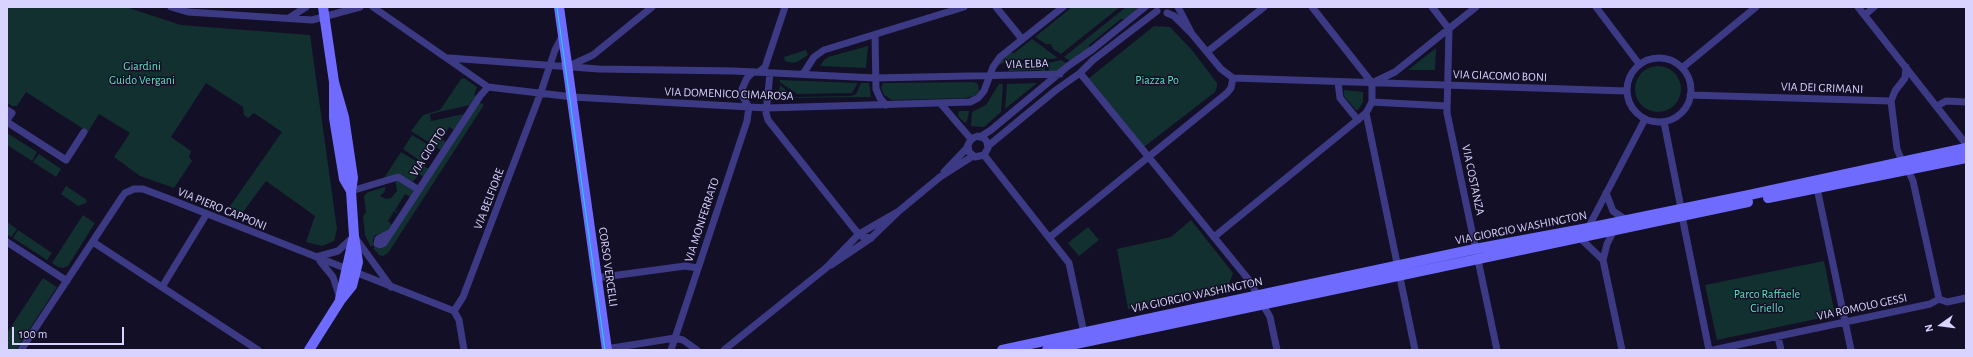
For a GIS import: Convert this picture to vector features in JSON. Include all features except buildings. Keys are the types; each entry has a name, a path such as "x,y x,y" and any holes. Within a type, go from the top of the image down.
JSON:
{"street":[{"path":"172,7 188,12 312,20 324,18 360,7"},
{"path":"289,18 306,7"},
{"path":"309,350 340,301 352,286 358,262 354,236 351,191 353,178 344,116 334,82 323,7"},
{"path":"373,7 449,58 459,67 488,87"},
{"name":"CORSO VERCELLI","path":"559,7 606,349"},
{"path":"567,67 593,55 652,7"},
{"path":"749,107 743,97 742,90 747,78 765,67 785,7"},
{"name":"VIA DOMENICO CIMAROSA","path":"803,74 814,57 824,50 964,7"},
{"path":"996,7 1022,39 1064,7"},
{"path":"1060,74 1145,7"},
{"path":"1167,13 1177,7 1192,34"},
{"path":"1207,52 1264,7"},
{"path":"1214,237 1358,120 1370,108 1372,102 1372,83 1312,7"},
{"path":"1432,7 1449,29"},
{"name":"VIA GIACOMO BONI","path":"1372,83 1395,72 1476,7"},
{"path":"1596,7 1640,64"},
{"path":"1682,68 1756,7"},
{"path":"1858,7 1966,144"},
{"path":"1864,15 1874,7"},
{"path":"826,268 841,260 871,238 899,211 940,177 973,156 980,157 984,155 988,146 1056,90 1080,73 1093,60 1155,9 1174,16 1192,34 1226,75 1233,78 1231,88 1150,158 1050,237"},
{"name":"VIA COSTANZA","path":"1449,29 1447,106 1496,350"},
{"path":"875,34 875,78 878,94 886,105"},
{"name":"VIA BELFIORE","path":"454,311 463,297 541,92 555,50 564,35"},
{"name":"VIA ELBA","path":"1022,39 998,59 991,76 1060,74"},
{"path":"1661,57 1672,60 1682,68 1690,82 1690,95 1682,111 1673,119 1664,122 1653,122 1645,119 1631,106 1626,91 1630,75 1640,64 1651,58 1661,57"},
{"name":"VIA DOMENICO CIMAROSA","path":"449,58 567,67 756,72 875,78 991,76 982,95 974,101 965,103 767,108 572,96 488,87"},
{"path":"1906,67 1905,78 1895,91 1891,101 1897,149 1913,181 1939,299"},
{"path":"770,73 767,108 768,120 859,234 865,238 871,238"},
{"path":"1080,73 1249,280 1270,317 1277,350"},
{"name":"VIA ELBA","path":"980,136 992,130 1060,74"},
{"name":"VIA GIACOMO BONI","path":"1233,78 1626,91"},
{"path":"1338,82 1340,98 1358,120"},
{"name":"VIA GIOTTO","path":"390,233 480,96 488,87"},
{"name":"VIA DEI GRIMANI","path":"1690,95 1891,101"},
{"name":"CORSO VERCELLI","path":"572,96 580,106 587,158 580,167"},
{"path":"1937,106 1946,101 1966,102"},
{"path":"1372,102 1447,106"},
{"path":"941,104 969,142 968,150 973,156"},
{"name":"VIA MONFERRATO","path":"671,350 747,120 749,107"},
{"path":"9,112 7,121 66,160 84,132"},
{"path":"1366,113 1415,350"},
{"path":"1588,228 1645,119"},
{"path":"1664,122 1710,350"},
{"path":"940,177 969,142 980,136 986,141 988,146"},
{"name":"CORSO VERCELLI","path":"578,142 573,151 578,184 584,189"},
{"name":"VIA GIORGIO WASHINGTON","path":"1905,166 1966,148"},
{"path":"984,155 1069,263 1086,342"},
{"name":"VIA GIORGIO WASHINGTON","path":"1047,350 1261,300 1399,271 1478,260 1614,230 1682,212 1905,166 1966,158"},
{"path":"351,191 398,177 419,190"},
{"path":"1816,184 1851,350"},
{"name":"VIA PIERO CAPPONI","path":"93,242 122,197 129,190 143,189 391,287"},
{"path":"1606,193 1613,211 1626,220"},
{"path":"724,350 826,268 859,234 899,211"},
{"name":"VIA GIORGIO WASHINGTON","path":"1399,271 1476,249 1626,220 1682,212"},
{"path":"162,287 206,215"},
{"name":"VIA GIORGIO WASHINGTON","path":"1614,230 1626,220"},
{"path":"1614,230 1603,260 1622,350"},
{"path":"340,301 338,287 333,277 316,257 338,251 354,236"},
{"path":"340,301 354,236"},
{"path":"354,236 391,287 454,311 459,320 464,350"},
{"path":"1580,238 1603,260"},
{"path":"7,242 67,281"},
{"path":"21,350 93,242 258,350"},
{"path":"596,278 685,266 698,268"},
{"name":"VIA ROMOLO GESSI","path":"1713,350 1930,304 1939,299 1947,302 1966,298"},
{"path":"1778,337 1781,350"},
{"path":"606,349 675,338 683,340 698,350"},
{"name":"VIA GIORGIO WASHINGTON","path":"1008,349 1086,342"}],"green space":[{"name":"Giardini Guido Vergani","path":"7,7 126,7 181,25 310,35 337,229 334,241 322,246 306,242 315,216 266,181 240,216 228,209 282,132 254,113 248,118 244,115 243,107 206,83 171,137 191,151 189,157 192,161 174,188 140,176 114,157 130,133 99,114 88,132 26,92 17,106 12,106 7,103"},
{"path":"1072,7 1120,7 1061,54 1053,49 1051,44 1046,44 1035,37"},
{"path":"1126,7 1138,8 1125,19 1121,19 1089,45 1089,49 1070,61 1064,57"},
{"name":"Piazza Po","path":"1154,26 1170,27 1191,49 1217,83 1217,87 1215,92 1144,147 1088,79"},
{"path":"1032,39 1058,58 1010,60 999,65 1001,60 1010,53 1014,53"},
{"path":"868,46 866,68 820,66 828,57"},
{"path":"1436,48 1435,70 1408,70"},
{"path":"806,50 808,55 797,62 792,63 785,61 784,57"},
{"path":"1061,60 1066,63 1058,71 1049,72 1048,63"},
{"path":"1045,63 1045,72 1040,70 1008,71 1011,64"},
{"path":"1658,66 1671,70 1677,76 1681,89 1677,102 1671,108 1658,112 1645,108 1639,102 1635,89 1639,76 1645,70"},
{"path":"464,78 477,87 474,95 476,96 470,105 430,114 431,121 464,114 454,130 449,127 442,139 446,142 441,150 411,131 423,115 440,110 461,79"},
{"path":"780,80 858,83 852,93 797,94 780,82"},
{"path":"974,82 978,84 979,91 974,96 965,98 892,100 884,95 881,88 883,83"},
{"path":"861,83 869,83 871,97 779,98 780,85 794,97 851,96 856,94"},
{"path":"1037,83 1005,109 1007,84"},
{"path":"999,84 1003,84 1001,112 984,127 971,126 972,112 986,105"},
{"path":"1344,90 1363,92 1363,102 1358,110 1356,110 1344,96"},
{"path":"479,102 484,105 388,253 383,256 379,255 373,248 375,247 381,249 386,245"},
{"path":"959,111 969,111 967,121 965,123 958,116"},
{"path":"7,133 37,152 32,161 7,145"},
{"path":"412,135 432,147 429,151 423,152 424,158 422,162 403,149"},
{"path":"401,152 429,169 424,177 419,174 413,182 400,175 384,178"},
{"path":"39,154 61,169 56,177 33,162"},
{"path":"395,179 415,190 410,197 405,194 395,210 399,214 394,211 388,221 392,225 388,232 375,235 373,245 371,247 365,235 363,216 366,212 364,196 368,192 385,187 385,191 380,196 386,199 391,198 397,191"},
{"path":"66,186 87,200 86,203 78,206 61,194"},
{"path":"83,215 95,223 68,266 63,268 58,267 52,263"},
{"path":"1191,220 1233,273 1228,287 1128,309 1117,249 1171,237"},
{"path":"7,222 17,229 11,237 7,234"},
{"path":"1088,227 1099,240 1079,256 1068,243"},
{"path":"18,230 52,253 47,260 13,238"},
{"name":"Parco Raffaele Ciriello","path":"1824,261 1835,315 1717,340 1705,285"},
{"path":"43,278 57,287 16,350 7,350 7,333"}],"tram line":[{"path":"557,7 605,350"}]}
